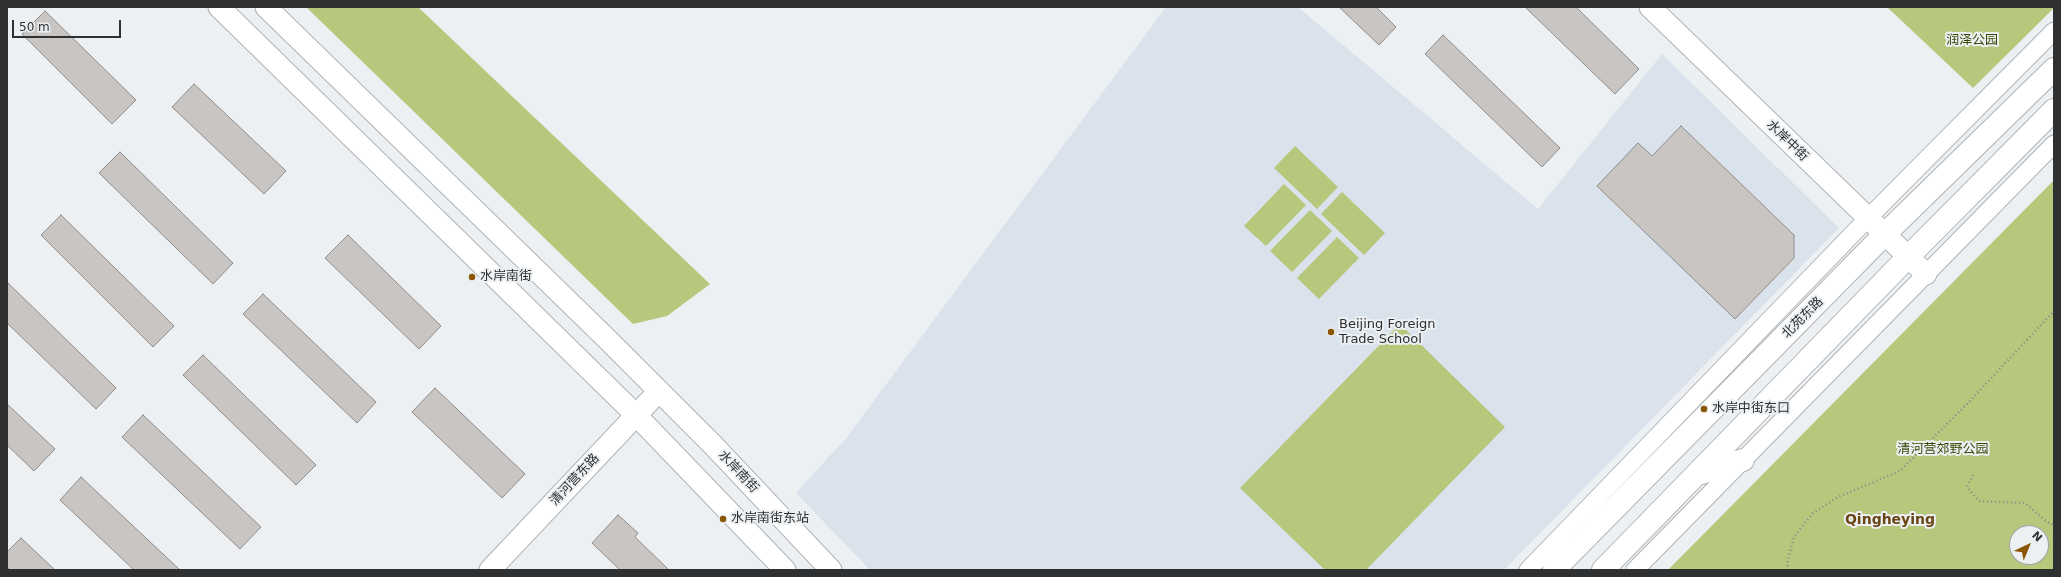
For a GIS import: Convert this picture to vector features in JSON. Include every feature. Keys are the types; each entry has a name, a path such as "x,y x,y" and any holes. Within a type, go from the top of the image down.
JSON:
{"main road":[{"name":"北苑东路","path":"1554,570 1884,235 2054,69"},
{"path":"1602,570 2054,110"},
{"path":"1695,475 1743,460"}],"street":[{"path":"219,7 636,415 785,570"},
{"name":"水岸南街","path":"266,7 659,391 831,570"},
{"name":"水岸中街","path":"1650,7 1867,219 1926,274"},
{"path":"1528,570 1867,219 2054,31"},
{"path":"1635,570 2054,144"},
{"name":"清河营东路","path":"490,570 659,391"}],"path":[{"path":"1789,570 1788,563 1794,537 1813,513 1838,497 1900,470 1967,404 2054,312"},
{"path":"1973,475 1967,487 1979,501 2025,503 2047,522 2054,525"}],"shaded area":[{"name":"Beijing Foreign Trade School","path":"1166,7 1298,7 1538,209 1662,54 1839,228 1504,570 870,570 796,493 847,437"}],"green space":[{"path":"306,7 418,7 710,284 667,316 633,324"},
{"name":"润泽公园","path":"1887,7 2054,7 2054,8 1973,88"},
{"path":"1295,146 1338,187 1317,209 1274,168"},
{"name":"清河营郊野公园","path":"2054,180 2054,570 1668,570"},
{"path":"1284,184 1306,205 1266,246 1244,226"},
{"path":"1342,192 1385,233 1364,255 1321,214"},
{"path":"1310,210 1332,231 1292,272 1270,251"},
{"path":"1337,237 1359,258 1319,299 1297,278"},
{"path":"1400,324 1505,427 1366,570 1325,570 1240,488"}],"building":[{"path":"1339,7 1376,7 1396,27 1379,45"},
{"path":"1525,7 1576,7 1639,69 1615,94"},
{"path":"45,11 136,100 112,124 22,34"},
{"path":"1443,35 1560,148 1542,167 1425,54"},
{"path":"194,84 286,171 264,194 172,107"},
{"path":"1681,126 1794,235 1794,258 1735,319 1597,186 1638,143 1652,156"},
{"path":"120,152 233,263 213,284 99,173"},
{"path":"61,215 174,326 153,347 41,235"},
{"path":"348,235 441,326 419,349 325,258"},
{"path":"7,282 116,388 96,409 7,323"},
{"path":"263,294 376,402 357,423 243,314"},
{"path":"203,355 316,465 296,485 183,375"},
{"path":"435,388 525,474 502,498 412,412"},
{"path":"7,404 55,449 34,471 7,445"},
{"path":"143,415 261,527 240,549 122,437"},
{"path":"81,477 180,570 134,570 60,500"},
{"path":"618,515 638,533 635,537 669,570 620,570 592,543"},
{"path":"21,538 55,570 10,570 7,567 7,552"}],"place":[{"name":"水岸南街","path":"472,277"},
{"name":"Beijing Foreign Trade School","path":"1331,332"},
{"name":"水岸中街东口","path":"1704,409"},
{"name":"水岸南街东站","path":"723,519"}],"district":[{"name":"Qingheying","path":"1890,520"}]}
